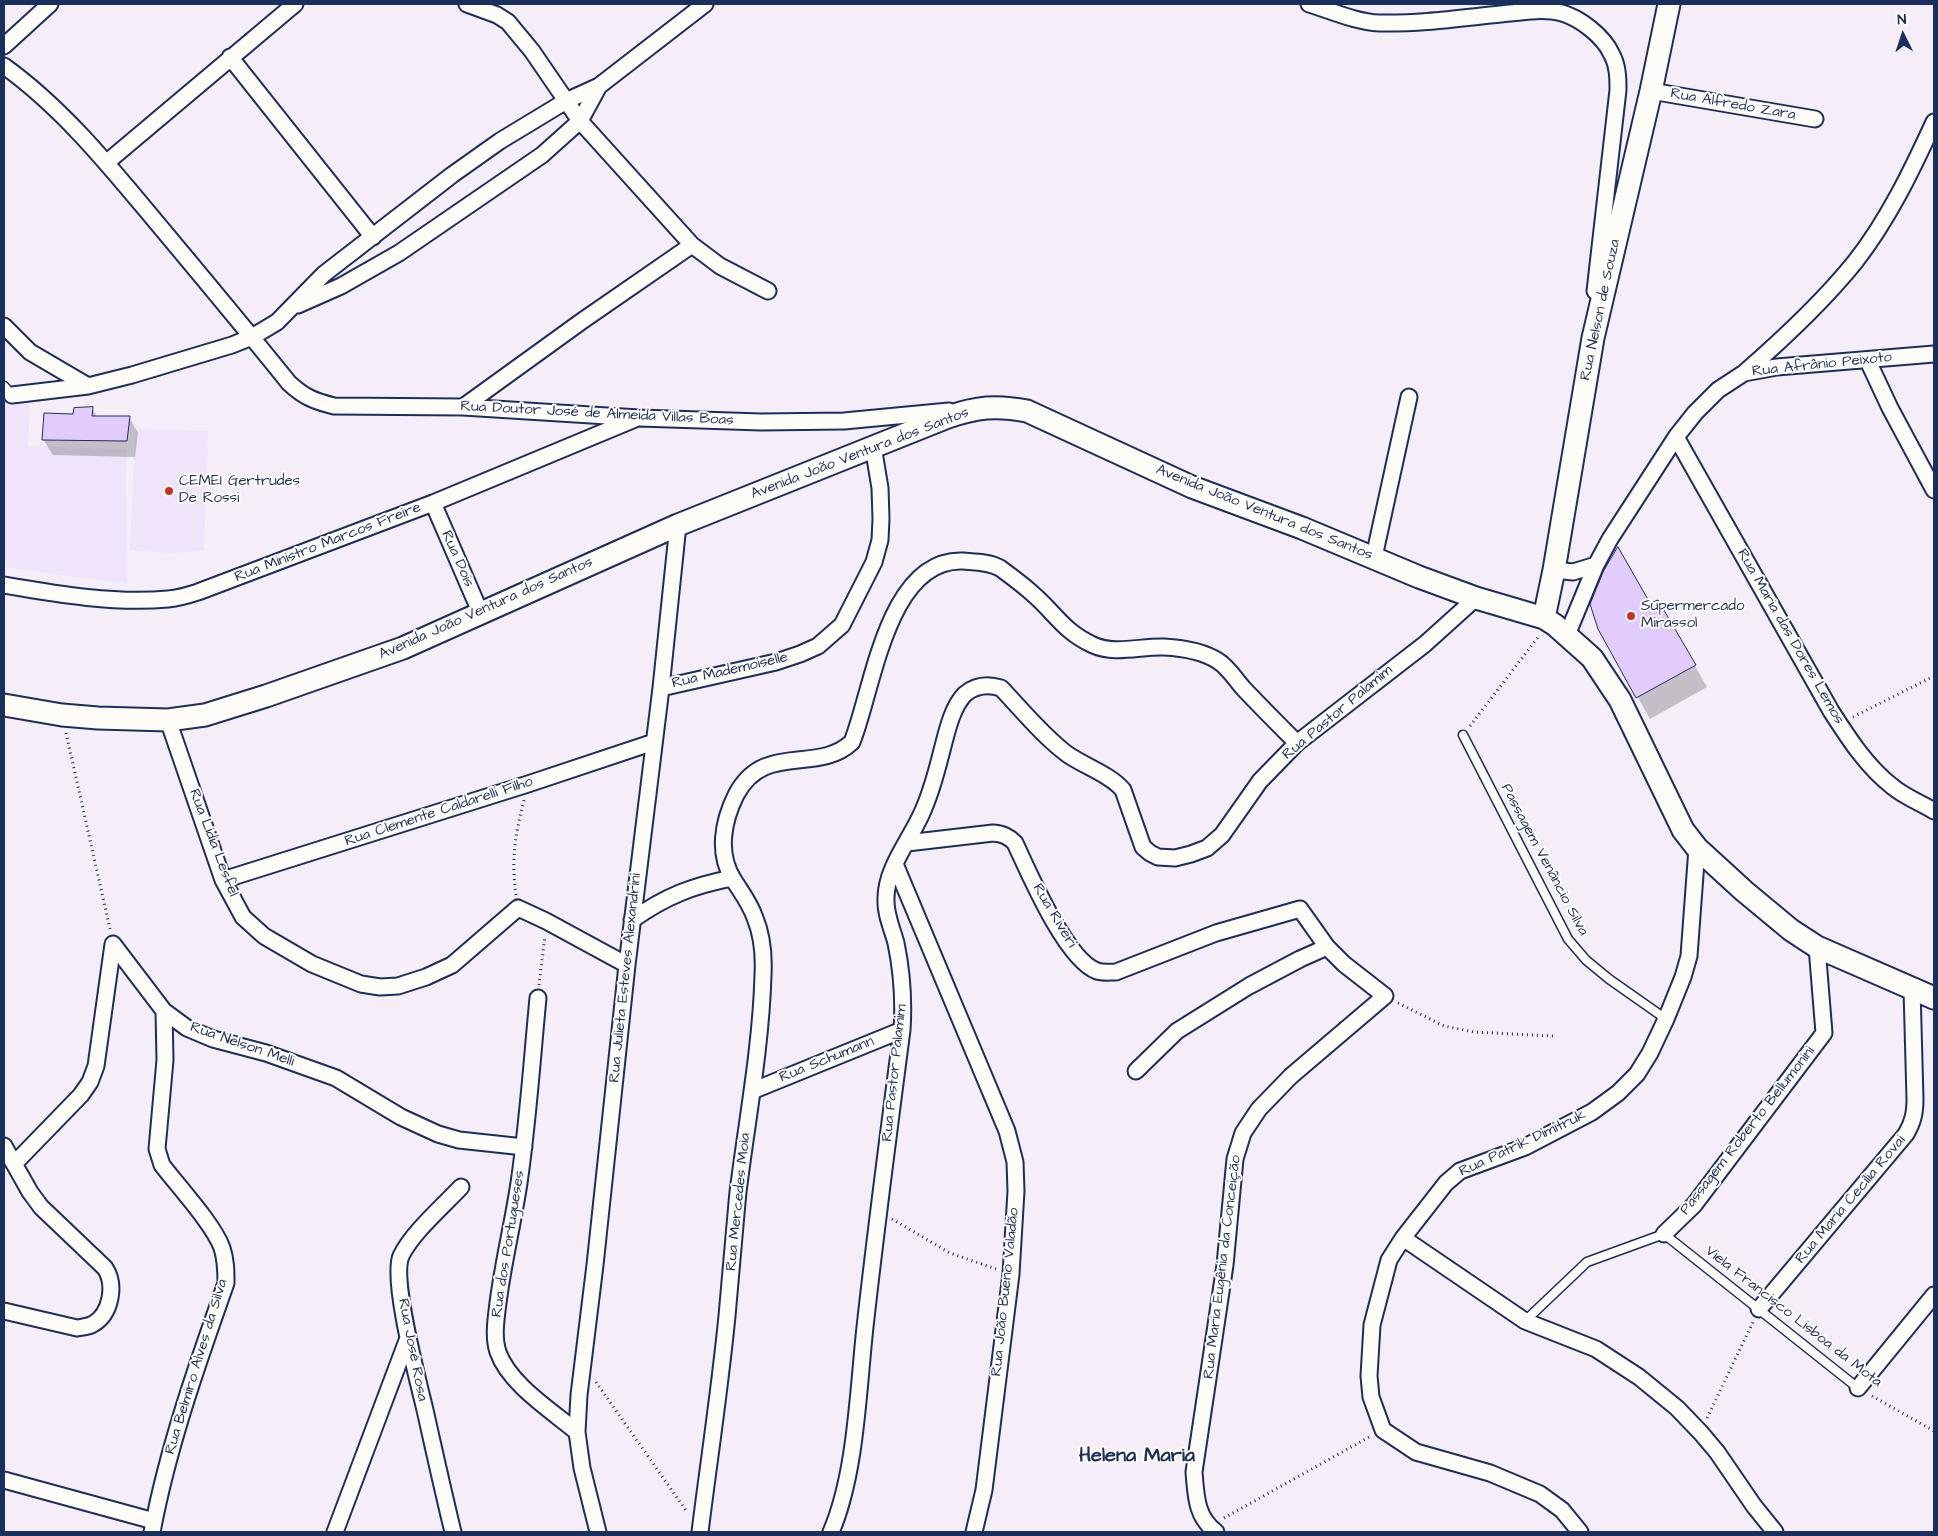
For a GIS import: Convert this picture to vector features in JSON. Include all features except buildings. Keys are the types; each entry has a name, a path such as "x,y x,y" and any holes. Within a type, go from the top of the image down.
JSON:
{"main road":[{"name":"Rua Nelson de Souza","path":"1547,620 1593,338 1652,91 1668,4"},
{"name":"Avenida João Ventura dos Santos","path":"4,705 62,715 98,718 168,720 205,715 266,696 403,648 678,525 873,446 970,410 987,407 1006,407 1027,411 1192,487 1374,556 1419,577 1476,598 1547,620 1592,658 1620,700 1683,830 1697,848 1744,891 1791,930 1817,947 1934,998"}],"street":[{"path":"4,46 50,4"},
{"path":"106,162 295,4"},
{"path":"467,4 497,15 508,22 532,51 580,121 692,245 720,266 768,291"},
{"path":"7,392 88,386 132,376 252,337 277,322 324,274 452,175 492,146 566,101 598,86 706,4"},
{"path":"1309,4 1377,23 1531,11 1561,13 1579,21 1599,37 1611,53 1618,71 1618,90 1594,302 1593,338"},
{"path":"230,57 373,237"},
{"name":"Rua Doutor José de Almeida Villas Boas","path":"4,66 38,93 106,162 289,383 303,396 315,401 334,406 464,407 639,418 761,422 844,421 970,410"},
{"path":"288,310 341,286 399,253 542,155 580,121 598,86"},
{"name":"Rua Alfredo Zara","path":"1652,91 1814,119"},
{"path":"1744,373 1776,346 1819,303 1855,262 1880,226 1918,157 1934,122"},
{"path":"464,407 574,326 692,245"},
{"path":"4,326 30,352 88,386"},
{"name":"Rua Afrânio Peixoto","path":"1567,635 1596,565 1610,540 1676,436 1718,390 1744,373 1777,367 1868,361 1934,354"},
{"path":"1868,361 1890,408 1934,490"},
{"path":"1374,556 1409,397"},
{"name":"Rua Ministro Marcos Freire","path":"4,585 46,592 114,599 169,599 198,592 433,503 639,418"},
{"name":"Rua Maria das Dores Lemos","path":"1676,436 1839,724 1853,745 1880,776 1894,788 1934,811"},
{"name":"Rua Mademoiselle","path":"661,688 776,662 800,654 818,646 842,625 874,562 880,540 880,488 873,446"},
{"name":"Rua Dois","path":"433,503 481,614"},
{"name":"Rua Julieta Esteves Alexandrini","path":"577,1432 582,1363 595,1265 632,920 661,688 678,525"},
{"name":"Rua Mercedes Moia","path":"700,1531 725,1335 738,1192 752,1091 763,974 762,943 756,918 746,898 732,878 724,860 724,826 736,795 746,779 754,771 771,764 834,753 845,749 852,742 877,657 890,623 904,596 918,579 936,568 955,561 979,562 998,567 1033,594 1064,627 1079,638 1095,646 1114,650 1161,647 1180,648 1200,652 1219,662 1297,743"},
{"path":"1554,570 1574,572 1596,565"},
{"name":"Rua Pastor Palamim","path":"831,1532 844,1495 852,1443 878,1210 902,1030 904,1005 901,969 886,910 887,888 895,864 922,814 956,709 965,695 983,685 1001,688 1066,753 1090,769 1118,783 1123,790 1143,847 1158,857 1175,858 1208,848 1222,835 1260,781 1297,743 1424,644 1476,598"},
{"name":"Rua Lídia Lesfel","path":"168,720 223,880 243,917 264,936 312,964 361,984 380,987 398,986 426,977 452,964 518,908"},
{"name":"Rua Clemente Caldarelli Filho","path":"223,880 528,784 654,742"},
{"name":"Rua Riveri","path":"907,843 992,833 1002,833 1009,837 1015,843 1040,898 1066,942 1086,965 1104,973 1116,972 1216,933 1300,909 1327,947"},
{"name":"Rua Patrik Dimitruk","path":"1384,1430 1371,1397 1369,1376 1372,1325 1389,1260 1403,1238 1446,1183 1460,1171 1525,1146 1592,1112 1618,1093 1636,1074 1650,1053 1666,1019 1683,977 1689,956 1697,848"},
{"name":"Rua João Bueno Valadão","path":"895,864 1012,1148 1015,1162 1016,1191 1011,1274 984,1490 974,1532"},
{"path":"632,920 655,903 676,894 701,884 732,878"},
{"path":"518,908 627,965"},
{"path":"14,1164 81,1095 90,1082 96,1066 113,944"},
{"name":"Rua Nelson Melli","path":"113,944 164,1011 187,1028 213,1039 266,1053 336,1078 401,1117 438,1134 459,1140 524,1147"},
{"path":"1136,1071 1177,1031 1249,986 1327,947 1344,964 1384,996"},
{"name":"Passagem Roberto Bellumonini","path":"1664,1234 1694,1205 1824,1033 1817,947"},
{"name":"Rua Maria Cecília Rovai","path":"1759,1309 1906,1134 1912,1124 1915,1113 1912,989"},
{"name":"Rua Maria Eugênia da Conceição","path":"1212,1529 1200,1512 1196,1498 1194,1472 1224,1265 1235,1159 1243,1133 1259,1108 1291,1076 1384,996"},
{"name":"Rua dos Portugueses","path":"538,998 524,1147 519,1185 503,1266 495,1328 497,1350 503,1364 516,1380 577,1432"},
{"name":"Rua Belmiro Alves da Silva","path":"153,1527 168,1462 187,1394 226,1283 226,1264 222,1246 209,1225 162,1166 158,1157 165,1060 164,1011"},
{"name":"Rua Schumann","path":"752,1091 902,1030"},
{"path":"4,1146 30,1192 41,1207 105,1268 110,1275 112,1286 111,1297 106,1308 97,1321 85,1327 77,1328 4,1311"},
{"name":"Rua José Rosa","path":"453,1532 408,1338 398,1266 402,1255 420,1230 460,1187"},
{"path":"1403,1238 1525,1321 1596,1349 1638,1377 1669,1402 1701,1432 1775,1532"},
{"path":"1858,1388 1934,1295"},
{"path":"335,1532 408,1338"},
{"path":"1384,1430 1416,1452 1490,1473 1540,1494 1562,1510 1580,1532"},
{"path":"577,1432 582,1468 598,1532"},
{"path":"4,1480 153,1527"}],"lane":[{"name":"Passagem Venâncio Silva","path":"1463,735 1568,939 1586,960 1609,979 1666,1019"},
{"name":"Viela Francisco Lisboa da Mota","path":"1664,1234 1858,1388"},
{"name":"Passagem Roberto Bellumonini","path":"1525,1321 1587,1262 1664,1234"}],"path":[{"path":"1463,735 1547,620"},
{"path":"1839,724 1934,676"},
{"path":"62,715 113,944"},
{"path":"518,908 513,870 515,835 528,784"},
{"path":"538,998 546,921"},
{"path":"1384,996 1444,1026 1474,1032 1554,1036"},
{"path":"878,1210 950,1253 1011,1274"},
{"path":"1701,1432 1759,1309"},
{"path":"582,1363 700,1531"},
{"name":"Viela Francisco Lisboa da Mota","path":"1858,1388 1934,1431"},
{"path":"1212,1529 1384,1430"}],"shaded area":[{"path":"4,403 30,403 28,446 126,449 127,584 4,567"},
{"name":"CEMEI Gertrudes De Rossi","path":"135,429 208,431 204,551 169,553 130,550"}],"place":[{"name":"CEMEI Gertrudes De Rossi","path":"169,491"},
{"name":"Supermercado Mirassol","path":"1631,616"}],"district":[{"name":"Helena Maria","path":"1137,1457"}]}
